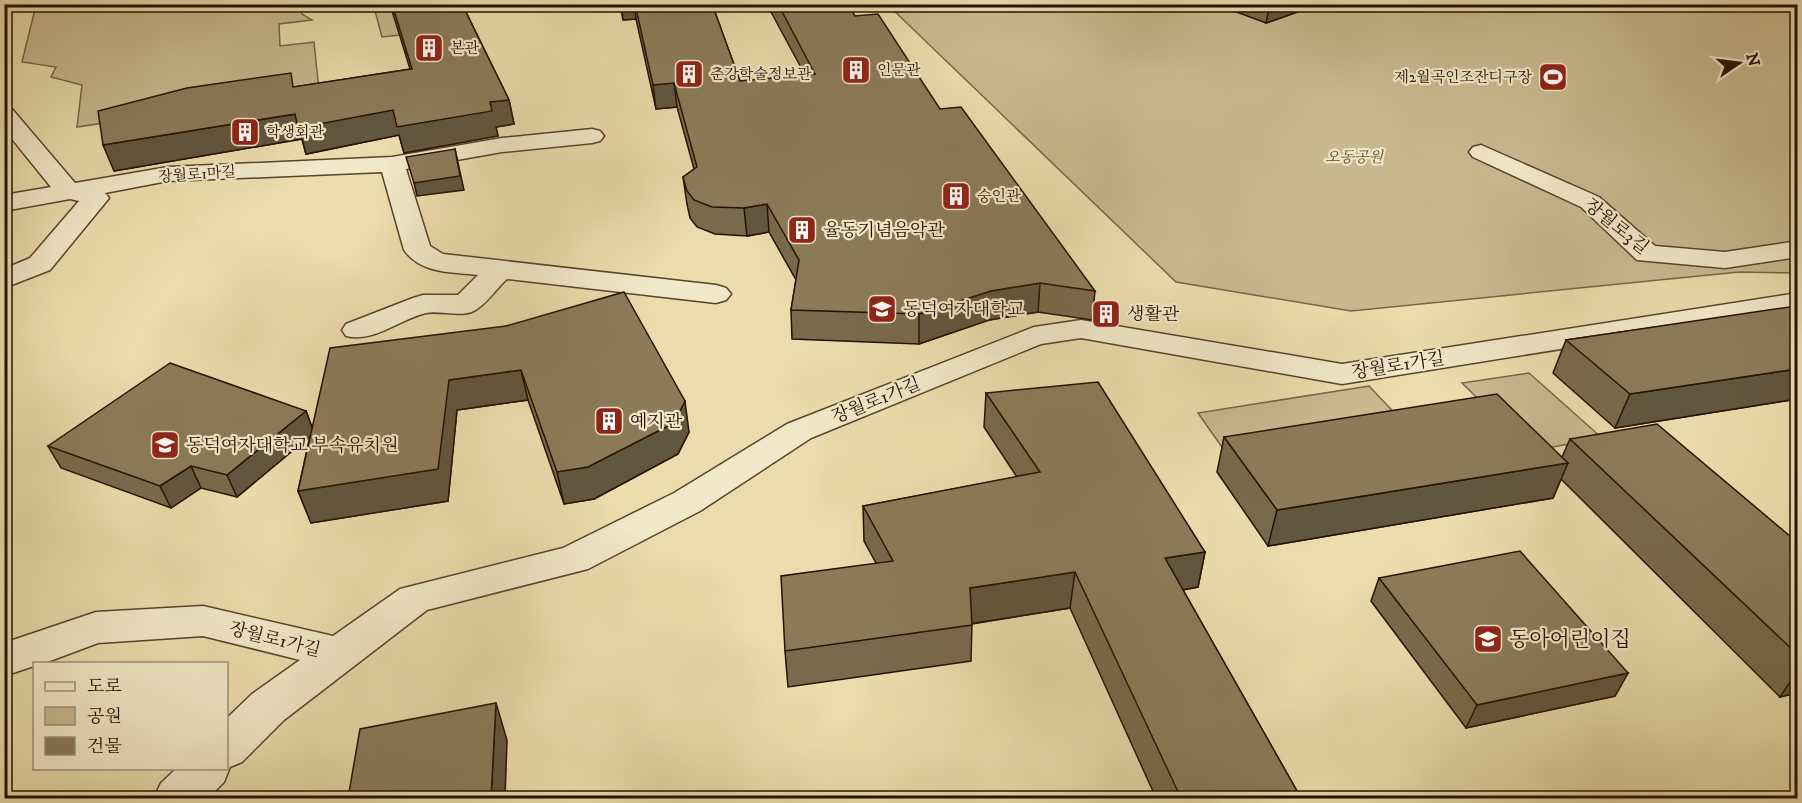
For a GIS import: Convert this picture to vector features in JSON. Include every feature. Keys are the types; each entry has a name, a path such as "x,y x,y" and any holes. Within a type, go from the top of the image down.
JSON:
{"street":[{"path":"4,114 68,191 96,198 40,264 4,280"},
{"name":"장월로1마길","path":"4,203 168,174 392,164 502,145 592,136"},
{"name":"장월로3길","path":"1481,152 1590,202 1647,254 1725,260 1797,249"},
{"path":"392,164 418,250 436,262 716,294"},
{"path":"357,330 423,304 466,304 500,269"},
{"name":"장월로1가길","path":"10,653 96,628 203,621 339,654 414,599 574,559 687,502 799,431 1034,336 1081,328 1342,374 1797,302"},
{"path":"228,747 268,707 339,654"},
{"path":"178,798 206,770"}],"green space":[{"path":"76,4 300,5 302,14 312,20 279,24 280,46 314,42 319,90 77,127 82,85 51,77 56,67 22,62 35,9"},
{"path":"378,5 390,5 400,35 382,37 375,11"},
{"name":"오동공원","path":"888,5 1797,5 1797,273 1739,272 1351,311 1176,282"},
{"path":"1529,373 1602,438 1531,451 1462,383"},
{"path":"1369,386 1404,423 1224,450 1198,413"}],"building":[{"path":"392,4 462,4 509,100 490,102 492,111 397,127 393,110 298,128 295,114 103,145 98,111 187,88 291,73 293,87 412,69"},
{"path":"635,4 712,4 740,81 815,74 778,4 847,4 855,16 878,14 940,109 961,107 1095,291 1040,283 991,291 919,314 791,310 799,260 767,204 744,208 712,207 694,200 687,191 683,177 697,167 674,83 653,85"},
{"path":"1259,4 1279,4 1269,8"},
{"path":"455,149 460,176 414,183 406,157"},
{"name":"예지관","path":"624,292 685,401 674,423 588,467 557,472 521,370 449,380 438,469 298,491 330,348 506,326"},
{"path":"1796,306 1797,369 1630,394 1566,340"},
{"path":"170,363 306,411 227,475 191,466 160,486 48,446"},
{"path":"1098,382 1205,552 1165,558 1301,798 1181,798 1075,572 970,588 972,625 785,651 781,576 893,561 863,506 1040,472 986,393"},
{"path":"1497,394 1568,463 1277,510 1224,437"},
{"path":"1657,424 1797,542 1797,654 1570,439"},
{"path":"1520,551 1628,673 1477,705 1379,578"},
{"path":"496,703 491,798 348,798 360,729"}],"place":[{"name":"본관","path":"429,48"},
{"name":"인문관","path":"856,70"},
{"name":"춘강학술정보관","path":"689,74"},
{"name":"제2월곡인조잔디구장","path":"1553,77"},
{"name":"학생회관","path":"245,132"},
{"name":"숭인관","path":"956,196"},
{"name":"율동기념음악관","path":"802,230"},
{"name":"동덕여자대학교","path":"882,309"},
{"name":"생활관","path":"1106,314"},
{"name":"예지관","path":"609,421"},
{"name":"동덕여자대학교 부속유치원","path":"165,445"},
{"name":"동아어린이집","path":"1488,639"}]}
